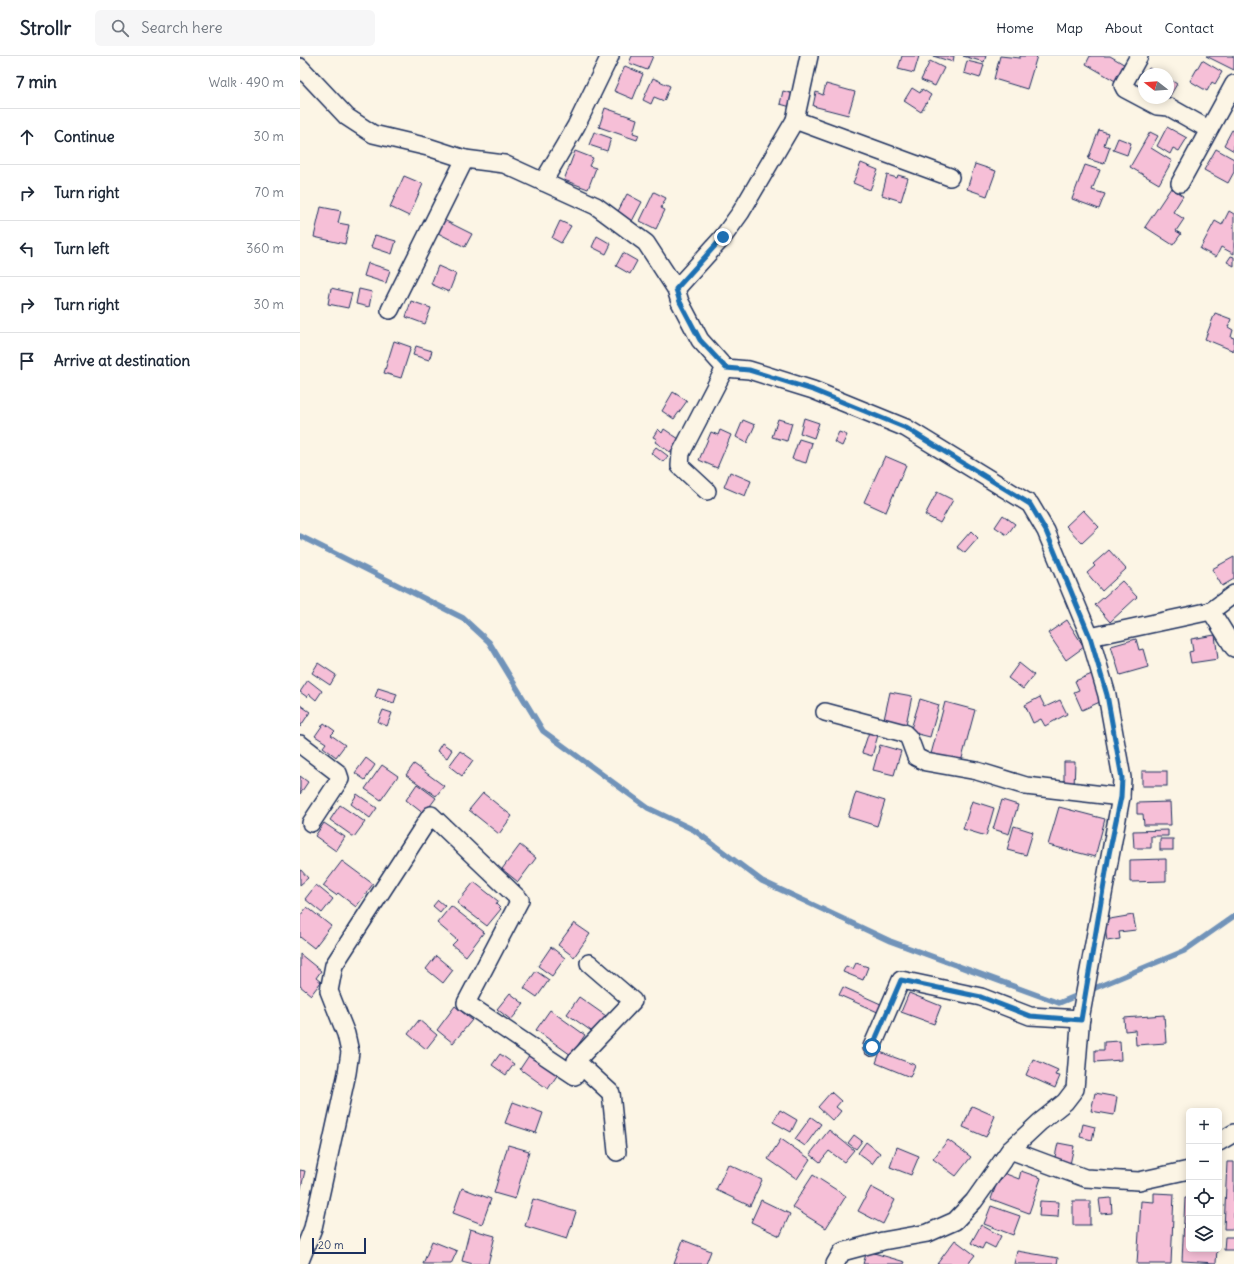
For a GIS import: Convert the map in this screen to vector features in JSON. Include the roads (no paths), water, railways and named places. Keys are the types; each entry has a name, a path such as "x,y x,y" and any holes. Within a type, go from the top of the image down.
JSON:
{"street":[{"path":"543,182 576,126 610,56"},
{"path":"676,289 723,237 741,212 795,120 809,56"},
{"path":"1138,56 1123,85 1125,89 1154,104 1169,107 1208,129"},
{"path":"300,67 347,117 373,134 428,147 466,159 504,164 596,206 646,243 676,289 680,302 700,340 726,368 749,370 813,390 906,428 1030,504 1046,531 1090,637 1107,695 1122,778 1121,797 1081,1017 1075,1089 1064,1102 1010,1150 974,1201 954,1221 928,1233 883,1241 842,1252 835,1264"},
{"path":"1180,183 1208,129 1234,84"},
{"path":"795,120 950,177"},
{"path":"390,310 466,159"},
{"path":"707,491 680,466 681,453 726,368"},
{"path":"1090,637 1210,610 1234,594"},
{"path":"1210,610 1234,648"},
{"path":"826,712 904,733 909,738 916,756 926,762 977,771 1026,786 1121,797"},
{"path":"300,744 338,773 340,780 311,823"},
{"path":"300,1261 313,1228 347,1073 350,1052 346,1034 329,991 334,965 431,815 520,900 466,1003 575,1076 576,1061 633,1001 589,963"},
{"path":"872,1047 901,980 981,997 1030,1016 1081,1017"},
{"path":"576,1061 611,1093 617,1152"},
{"path":"1222,1140 1234,1132"},
{"path":"1010,1150 1085,1178 1139,1181 1186,1171"}],"waterway":[{"path":"300,536 463,618 489,642 543,731 648,808 694,830 762,881 890,941 1059,1003 1184,951 1234,916"}]}
